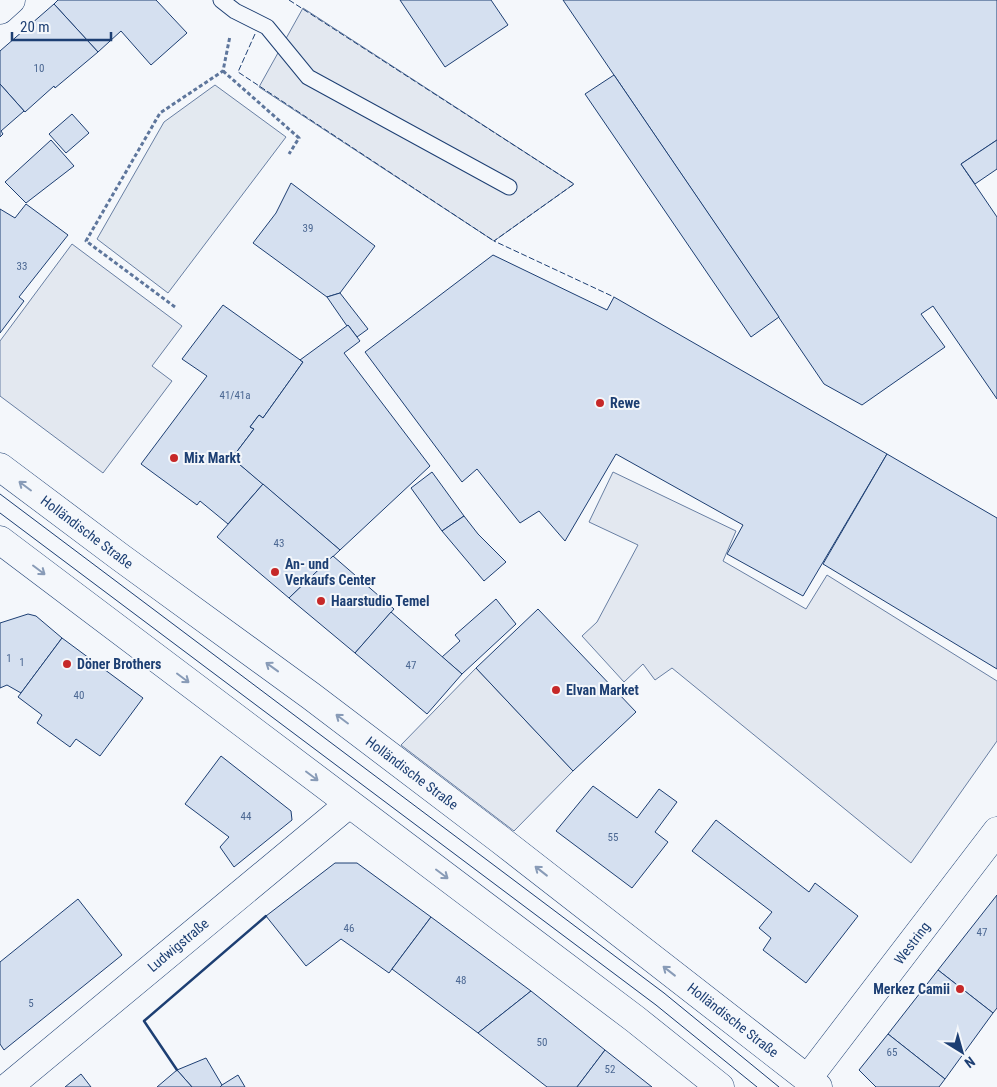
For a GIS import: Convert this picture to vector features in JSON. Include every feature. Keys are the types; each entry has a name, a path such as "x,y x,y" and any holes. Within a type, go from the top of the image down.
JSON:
{"main road":[{"path":"0,10 11,0"},
{"name":"Holländische Straße","path":"0,467 311,696 813,1083"},
{"path":"4,548 636,1019 720,1087"},
{"name":"Ludwigstraße","path":"8,1087 349,804"},
{"name":"Westring","path":"813,1083 997,831"}],"lane":[{"path":"221,0 235,11 267,27 308,77 509,187"}],"path":[{"path":"175,307 86,241 160,113 223,71 235,11"},
{"path":"223,71 298,138 289,154"}],"shaded area":[{"path":"303,8 574,184 494,241 259,87"},
{"path":"215,85 286,137 168,293 97,239 164,122"},
{"path":"72,244 182,326 152,366 172,381 103,473 0,396 0,341"},
{"path":"613,472 736,531 723,561 806,609 827,575 997,681 997,741 911,863 672,668 655,680 643,664 624,682 582,636 597,622 638,545 589,522"},
{"path":"476,668 573,771 514,831 401,745"}],"building":[{"path":"58,0 156,0 187,33 151,65 121,31 98,52 54,4"},
{"path":"400,0 491,0 508,25 445,67"},
{"path":"563,0 997,0 997,140 961,164 997,217 997,399 933,306 921,314 945,347 862,405 824,384"},
{"path":"54,4 98,52 55,88 54,86 25,112 0,84 0,51"},
{"path":"614,75 779,317 751,337 585,94"},
{"path":"0,84 24,111 1,131 3,134 0,137"},
{"path":"72,114 89,133 66,153 49,134"},
{"path":"51,140 74,166 26,203 5,182"},
{"path":"997,140 997,169 975,184 961,164"},
{"path":"291,183 375,246 340,293 327,297 253,243 276,213"},
{"path":"26,204 68,235 19,297 24,301 0,333 0,209 15,218"},
{"name":"Rewe","path":"493,255 607,310 614,297 887,454 803,596 727,554 743,525 616,454 565,541 539,511 520,523 477,469 462,482 365,352"},
{"path":"340,293 368,329 357,337 327,297"},
{"path":"223,305 303,362 263,418 259,415 250,427 254,429 232,458 263,484 228,524 200,501 197,505 141,464 207,376 182,359"},
{"path":"348,325 360,341 344,353 430,466 340,550 232,458 254,429 250,427 259,415 263,418 303,362 300,360"},
{"path":"887,454 997,518 997,669 823,564"},
{"path":"432,472 464,516 442,531 411,488"},
{"path":"263,484 340,550 289,598 217,537"},
{"path":"464,516 478,534 506,562 484,581 442,531"},
{"path":"333,556 394,609 355,653 289,598"},
{"path":"496,599 516,624 462,674 442,657 460,641 455,635"},
{"name":"Elvan Market","path":"538,609 636,712 573,771 476,668"},
{"path":"391,612 462,674 427,714 355,653"},
{"path":"28,614 36,616 62,638 21,693 7,685 0,688 0,623"},
{"path":"62,638 143,698 100,756 76,739 70,747 37,723 42,715 18,697"},
{"path":"221,756 291,811 292,820 234,867 220,847 229,837 185,804"},
{"path":"593,786 637,818 659,789 677,802 655,832 668,842 632,888 556,831"},
{"path":"716,820 809,892 815,883 858,916 806,983 763,950 771,938 759,928 772,912 692,851"},
{"path":"335,863 357,863 431,917 389,973 341,939 306,966 266,916"},
{"path":"997,895 997,1008 993,1013 938,970"},
{"path":"78,899 122,955 4,1050 0,1044 0,962"},
{"path":"431,917 531,991 478,1033 392,969"},
{"path":"938,970 993,1013 945,1079 888,1034"},
{"path":"531,991 605,1050 577,1087 547,1087 478,1033"},
{"path":"888,1034 945,1079 939,1087 876,1087 859,1070"},
{"path":"605,1050 652,1087 577,1087"},
{"path":"206,1058 222,1085 220,1087 192,1087 177,1070"},
{"path":"177,1070 192,1087 157,1087"},
{"path":"81,1074 91,1087 65,1087"},
{"path":"238,1075 245,1087 220,1087 222,1085"}],"tram line":[{"path":"0,494 664,993 779,1087"},
{"path":"0,513 656,1005 757,1087"}],"fence":[{"path":"289,0 574,184 494,241 614,297"},
{"path":"255,34 238,72 494,241"}],"wall":[{"path":"177,1070 144,1021 266,916"}],"place":[{"name":"Rewe","path":"600,403"},
{"name":"Mix Markt","path":"174,458"},
{"name":"An- und Verkaufs Center","path":"275,572"},
{"name":"Haarstudio Temel","path":"321,601"},
{"name":"Döner Brothers","path":"67,664"},
{"name":"Elvan Market","path":"556,690"},
{"name":"Merkez Camii","path":"960,989"}]}
